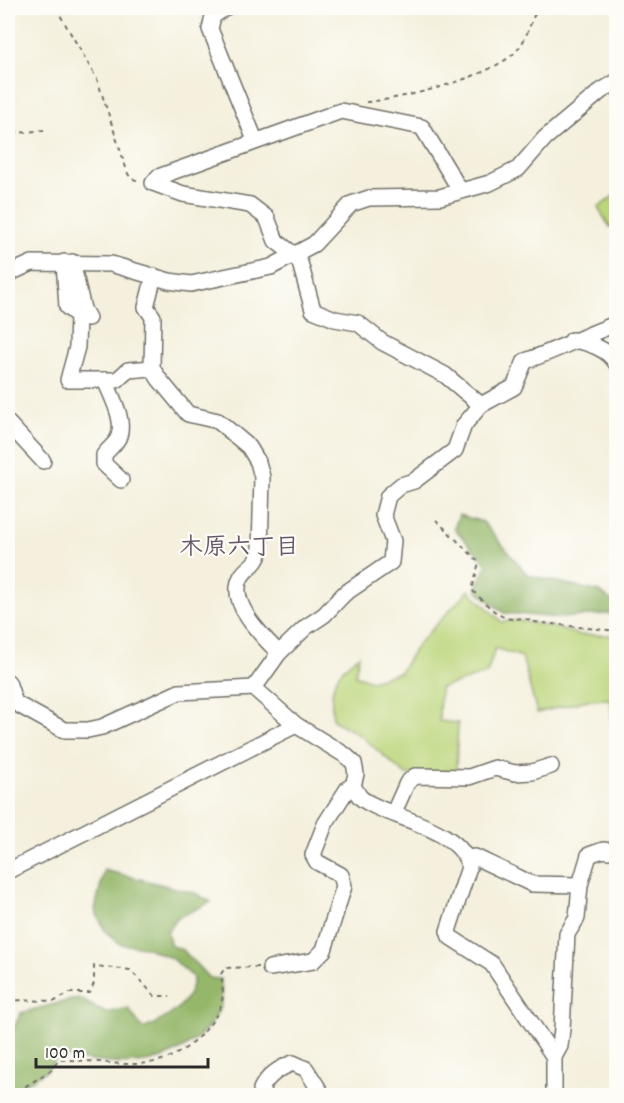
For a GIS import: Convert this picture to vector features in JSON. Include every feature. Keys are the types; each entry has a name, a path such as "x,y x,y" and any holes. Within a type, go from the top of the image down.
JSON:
{"street":[{"path":"225,8 213,16 210,29 255,140"},
{"path":"8,274 32,263 111,264 192,284 271,267 325,235 351,204 369,198 440,197 490,183 518,169 545,138 616,82"},
{"path":"460,190 422,127 341,111 255,140 158,177 153,183 183,194 250,205 267,219 276,241 293,254 300,263 314,310 334,319 358,323 382,342 445,375 480,405"},
{"path":"68,262 88,318"},
{"path":"68,262 67,307 78,316 77,347 68,380 117,381 128,370 152,368"},
{"path":"154,276 146,307 153,317 152,368 188,414 218,421 249,447 258,462 262,477 260,551 258,561 241,576 238,590 250,626 279,653"},
{"path":"254,688 279,653 306,627 324,615 344,594 390,562 393,542 383,514 388,496 400,485 414,481 454,450 464,425 480,405 514,387 525,361 545,354 572,339 616,324"},
{"path":"572,339 585,342 603,351 616,363"},
{"path":"105,380 119,417 120,429 119,438 104,455 104,464 121,480"},
{"path":"8,423 43,461"},
{"path":"8,682 11,697 15,703 64,729 102,727 179,692 254,688 296,725 345,755 354,764 356,774 353,786 360,797 432,829 468,858 469,867 448,931 450,937 492,964 554,1057"},
{"path":"8,871 296,725"},
{"path":"394,812 407,783 415,776 469,777 495,768 515,773 532,772 551,766"},
{"path":"270,968 313,961 324,950 344,886 341,875 317,862 313,855 325,824 348,788 353,786"},
{"path":"555,1095 554,1057 560,1046 562,1029 567,934 577,918 580,885 589,855 603,850 609,851"},
{"path":"468,858 475,858 532,884 580,885"},
{"path":"264,1095 261,1089 266,1081 280,1068 293,1063 306,1069 323,1095"}],"path":[{"path":"56,8 98,79 128,174 132,179 153,183"},
{"path":"366,102 391,100 468,78 508,58 524,40 530,21 538,8"},
{"path":"8,113 17,134 44,130"},
{"path":"436,519 480,562 472,590 495,611 508,619 522,616 534,622 616,631"},
{"path":"8,1000 55,1002 70,993 90,993 94,983 94,966 130,970 155,996 170,996"},
{"path":"10,1095 50,1071 60,1060 118,1066 140,1065 191,1046 221,1011 224,994 221,974 225,968 270,968"}],"green space":[{"path":"616,194 616,229 610,227 598,208"},
{"path":"459,515 483,522 528,575 600,592 616,604 616,613 561,618 504,613 476,590 487,564 454,528"},
{"path":"469,590 502,622 517,620 579,635 616,635 616,721 612,721 611,699 587,700 537,713 522,657 495,648 487,674 440,688 439,721 458,723 456,772 406,775 361,736 333,720 334,683 350,662 359,655 355,675 371,681 400,672 418,644"},
{"path":"104,870 195,893 211,902 177,918 167,932 171,946 183,950 209,978 221,979 220,1007 214,1019 197,1038 174,1053 149,1061 127,1063 63,1057 56,1059 47,1070 8,1095 8,1039 21,1013 78,998 106,1013 128,1008 143,1029 169,1016 188,996 193,977 171,958 145,947 120,944 105,931 95,910"}],"district":[{"name":"木原六丁目","path":"239,549"}]}
